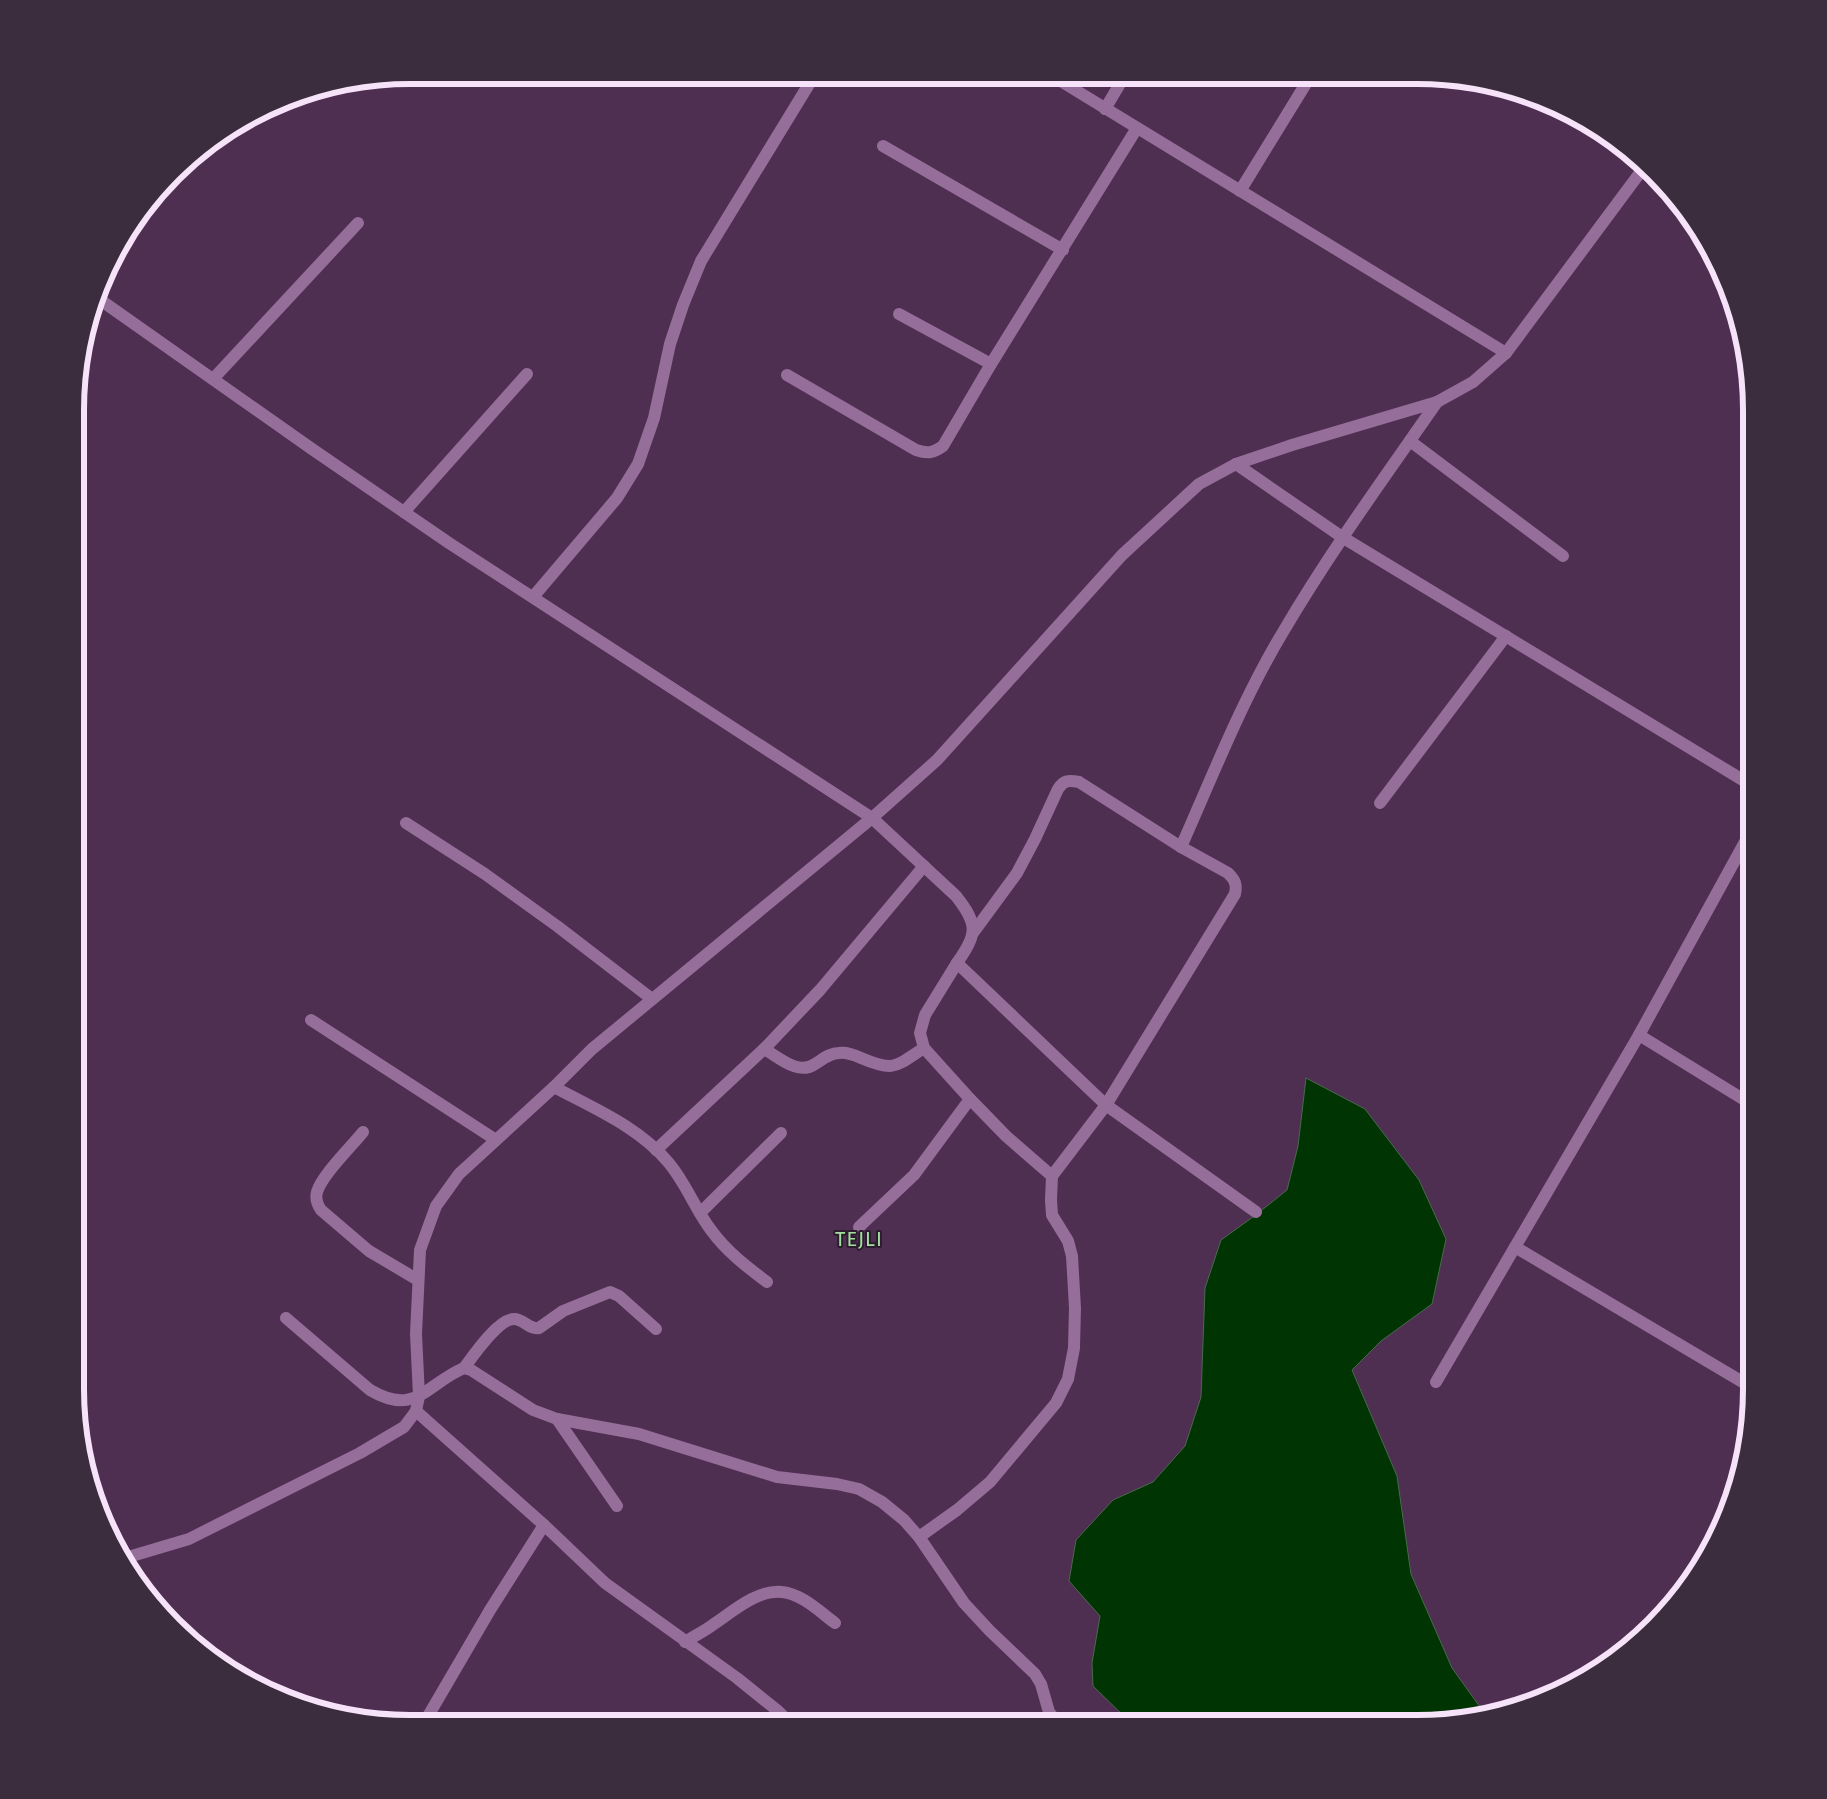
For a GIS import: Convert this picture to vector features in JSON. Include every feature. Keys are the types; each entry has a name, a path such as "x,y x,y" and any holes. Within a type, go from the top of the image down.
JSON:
{"street":[{"path":"533,597 617,498 638,464 654,418 670,344 701,261 809,84"},
{"path":"1065,84 1506,353"},
{"path":"1105,109 1120,84"},
{"path":"1240,191 1306,84"},
{"path":"787,375 916,450 926,453 934,452 943,446 991,364 1137,128"},
{"path":"884,146 1063,250"},
{"path":"130,1557 189,1539 351,1458 404,1427 416,1411 420,1396 416,1334 420,1250 436,1206 459,1174 554,1087 592,1049 872,818 937,760 1122,554 1199,484 1236,464 1292,445 1437,402 1473,382 1506,353 1640,172"},
{"path":"213,379 358,224"},
{"path":"102,301 404,512 872,818 956,896 972,921 973,933 970,945 925,1015 920,1032 924,1048 1006,1136 1052,1176"},
{"path":"899,314 991,364"},
{"path":"404,512 527,374"},
{"path":"1181,847 1251,689 1282,632 1342,537 1437,402"},
{"path":"1410,441 1564,556"},
{"path":"1236,464 1342,537 1743,780"},
{"path":"1380,803 1506,636"},
{"path":"920,1538 990,1482 1056,1403 1068,1379 1074,1348 1075,1308 1072,1256 1068,1241 1052,1215 1052,1176 1106,1106 1235,894 1237,886 1234,878 1228,873 1181,847 1079,782 1070,780 1062,783 1017,873 973,933"},
{"path":"406,823 485,874 558,926 652,999"},
{"path":"1436,1382 1639,1035 1743,846"},
{"path":"656,1150 764,1049 820,990 924,866"},
{"path":"957,964 1106,1106 1256,1212"},
{"path":"312,1020 496,1140"},
{"path":"1639,1035 1743,1099"},
{"path":"764,1049 797,1068 804,1069 812,1067 829,1055 839,1052 851,1054 879,1066 889,1067 901,1063 924,1048"},
{"path":"554,1087 609,1116 642,1138 656,1150 668,1161 686,1187 711,1230 725,1248 767,1282"},
{"path":"859,1227 914,1175 970,1099"},
{"path":"363,1132 325,1178 318,1191 316,1202 321,1210 369,1251 418,1280"},
{"path":"700,1213 782,1133"},
{"path":"1515,1246 1743,1382"},
{"path":"286,1318 370,1390 384,1398 399,1401 420,1396 464,1368 488,1337 511,1320 517,1319 530,1328 540,1328 564,1311 610,1292 615,1292 656,1329"},
{"path":"464,1368 471,1370 533,1410 557,1419 639,1434 777,1477 838,1484 859,1490 882,1502 904,1520 920,1538 964,1602 1035,1674 1041,1684 1049,1712 1052,1715"},
{"path":"416,1411 544,1525 605,1583 737,1678 782,1715"},
{"path":"557,1419 617,1506"},
{"path":"429,1715 490,1610 544,1525"},
{"path":"685,1642 712,1626 743,1603 770,1593 782,1592 797,1597 836,1623"}],"shaded area":[{"path":"1306,1078 1365,1109 1419,1180 1446,1239 1432,1304 1381,1341 1352,1370 1397,1476 1411,1574 1452,1668 1481,1709 1438,1715 1123,1715 1093,1686 1092,1663 1100,1616 1069,1581 1076,1540 1113,1500 1153,1482 1185,1446 1201,1397 1205,1288 1221,1240 1287,1190 1298,1146"}],"district":[{"name":"TEJLI","path":"859,1239"}]}
